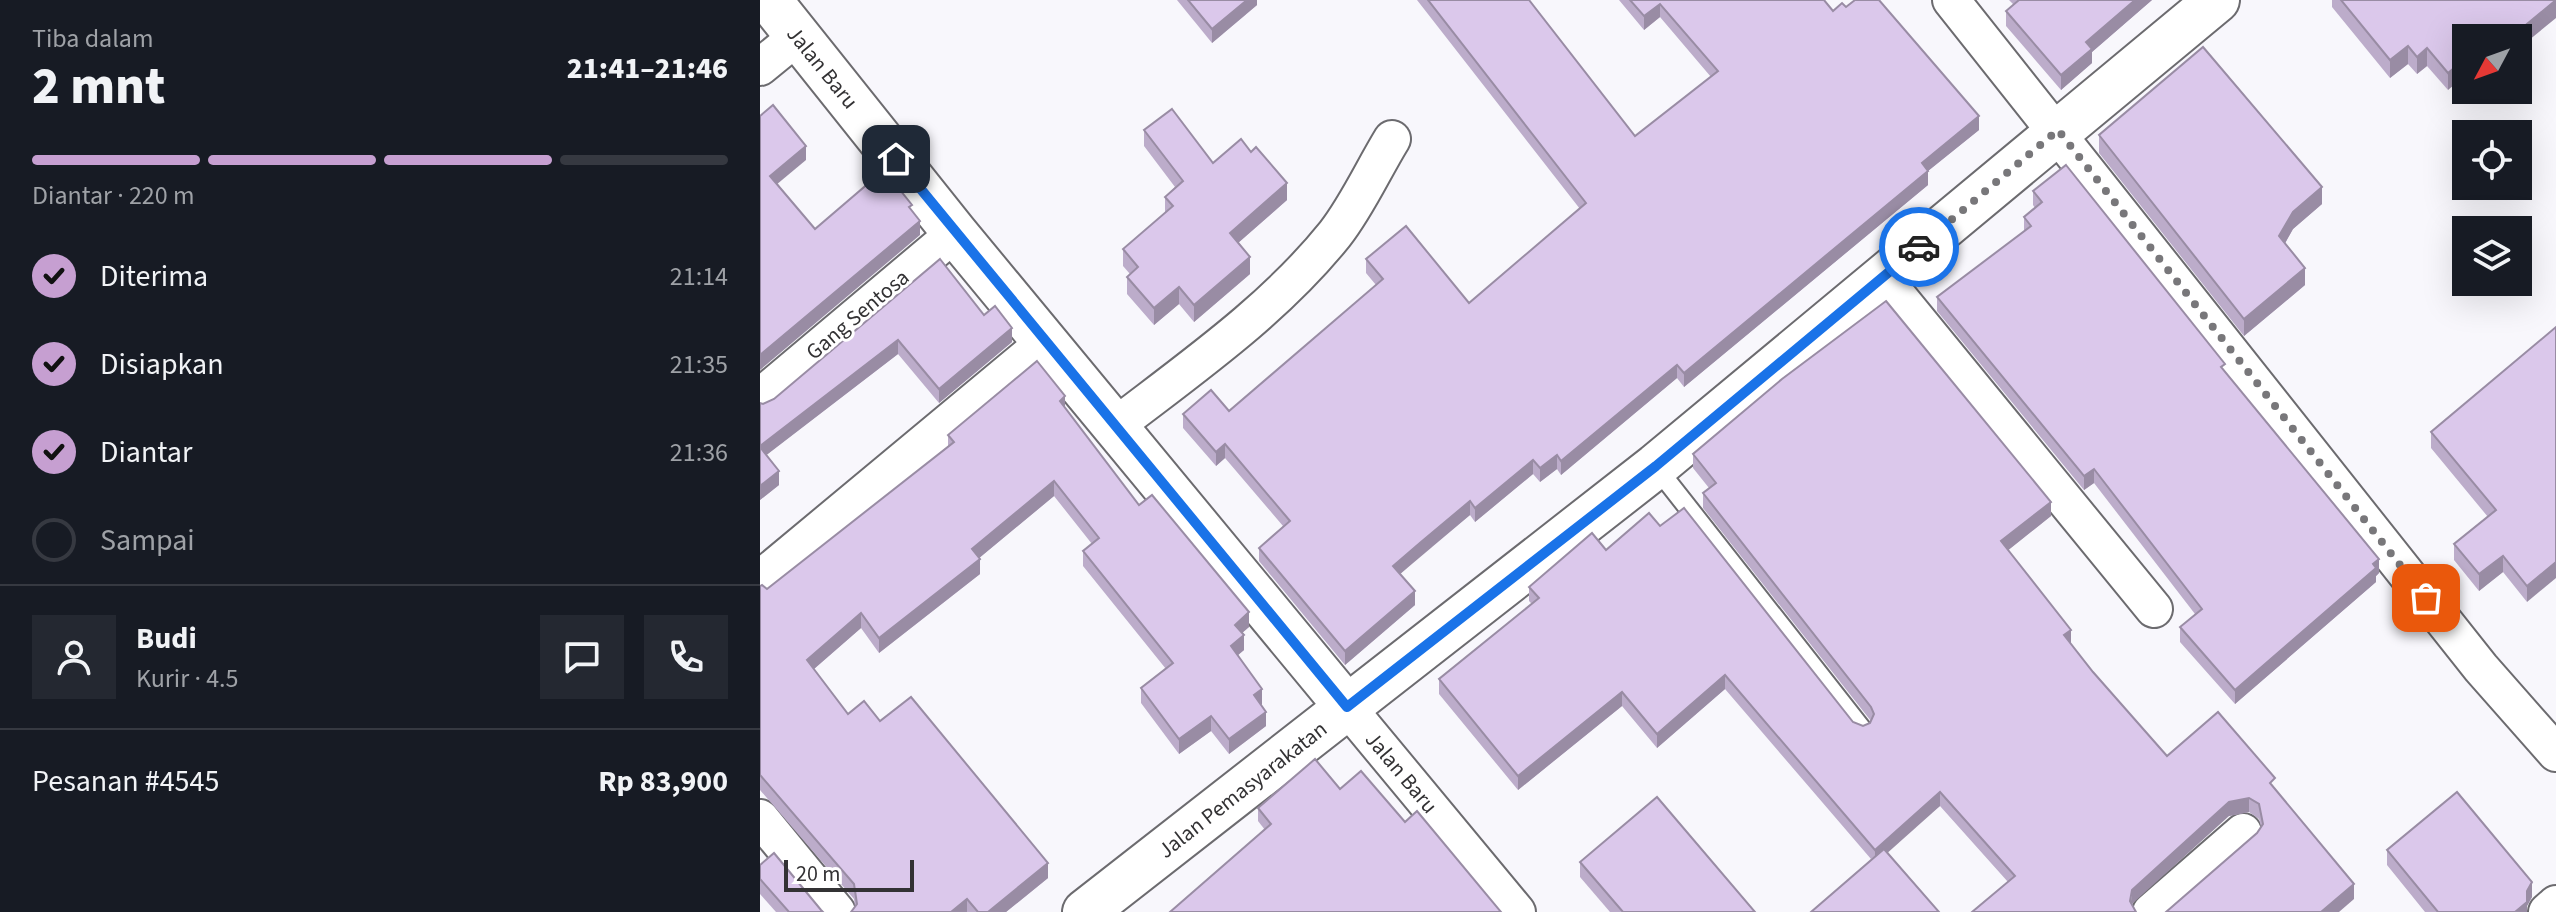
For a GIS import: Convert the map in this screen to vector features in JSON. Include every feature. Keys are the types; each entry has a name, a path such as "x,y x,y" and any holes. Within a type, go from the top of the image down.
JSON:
{"street":[{"name":"Jalan Baru","path":"769,0 1114,427 1517,912"},
{"path":"1951,0 2058,130 2481,668 2556,753"},
{"name":"Jalan Pemasyarakatan","path":"1085,912 1656,466 2217,0"},
{"path":"760,67 798,36"},
{"path":"1114,427 1226,341 1301,274 1338,230 1392,139"},
{"name":"Gang Sentosa","path":"760,397 955,233"},
{"path":"1883,278 2154,609"},
{"path":"760,579 1045,342"},
{"path":"760,818 837,912"},
{"path":"2151,912 2243,832"},
{"path":"2547,912 2556,904"}],"lane":[{"path":"1656,466 1862,729"}],"building":[{"path":"1188,0 1247,0 1212,29"},
{"path":"1428,0 1529,0 1635,136 1718,71 1660,4 1644,16 1630,0 1824,0 1833,11 1842,3 1846,7 1855,0 1879,0 1979,116 1922,163 1928,171 1684,373 1677,365 1561,461 1557,455 1540,468 1533,460 1475,508 1470,501 1421,542 1393,566 1415,591 1345,651 1259,548 1290,521 1225,444 1216,452 1183,414 1211,390 1229,411 1383,279 1366,259 1406,226 1469,303 1586,203"},
{"path":"2019,0 2135,0 2086,42 2092,49 2061,75 2006,11"},
{"path":"2341,0 2556,0 2527,24 2452,24 2452,70 2448,73 2427,48 2417,57 2408,46 2390,60"},
{"path":"2203,47 2322,187 2293,212 2279,236 2305,268 2244,319 2099,135"},
{"path":"773,105 806,146 770,176 815,229 884,170 912,205 909,207 920,221 760,355 760,116"},
{"path":"1172,109 1213,163 1241,139 1251,152 1256,147 1287,183 1230,233 1250,257 1194,305 1179,287 1154,308 1127,277 1138,267 1123,249 1173,206 1165,197 1183,181 1144,130"},
{"path":"2066,165 2225,364 2221,367 2379,559 2373,564 2376,568 2235,690 2180,627 2202,609 2094,469 2084,476 1937,297 2031,226 2024,217 2042,202 2033,191"},
{"path":"940,259 984,315 995,306 1012,328 939,389 898,340 760,446 760,403 774,399"},
{"path":"1886,301 2051,502 2001,541 2071,630 2064,635 2167,756 2218,712 2275,778 2270,783 2354,884 2321,912 2166,912 2257,833 2263,824 2259,804 2249,798 2229,802 2132,890 2130,901 2136,912 1972,912 2015,876 1940,792 1875,850 1725,675 1657,734 1622,692 1518,776 1439,679 1539,598 1529,587 1592,533 1606,550 1649,513 1660,526 1684,508 1853,722 1863,726 1870,723 1874,714 1871,707 1703,493 1716,483 1693,454 1782,379"},
{"path":"2556,327 2556,562 2527,586 2503,556 2479,574 2454,544 2496,510 2431,432"},
{"path":"1037,361 1065,396 1060,401 1139,505 1152,495 1249,612 1235,625 1244,635 1231,646 1262,689 1254,695 1266,712 1229,739 1211,716 1179,739 1141,688 1173,663 1083,551 1099,538 1054,481 972,549 980,559 879,638 861,613 807,660 848,714 864,701 880,721 911,697 1048,863 988,912 978,912 967,899 951,912 851,912 857,904 854,884 760,775 760,586 767,589 954,442 948,435"},
{"path":"760,447 779,471 760,486"},
{"path":"1315,759 1340,789 1361,771 1405,822 1417,811 1501,912 1170,912 1271,824 1258,808"},
{"path":"2457,792 2532,882 2527,891 2527,902 2515,912 2438,912 2387,850"},
{"path":"1657,797 1755,912 1623,912 1580,862"},
{"path":"1884,849 1939,912 1811,912"},
{"path":"774,853 823,912 789,912 760,879 760,865"}],"way so far":[{"path":"1919,247 2058,130 2426,598"}],"route":[{"path":"896,159 1347,707 1656,466 1919,247"}]}
